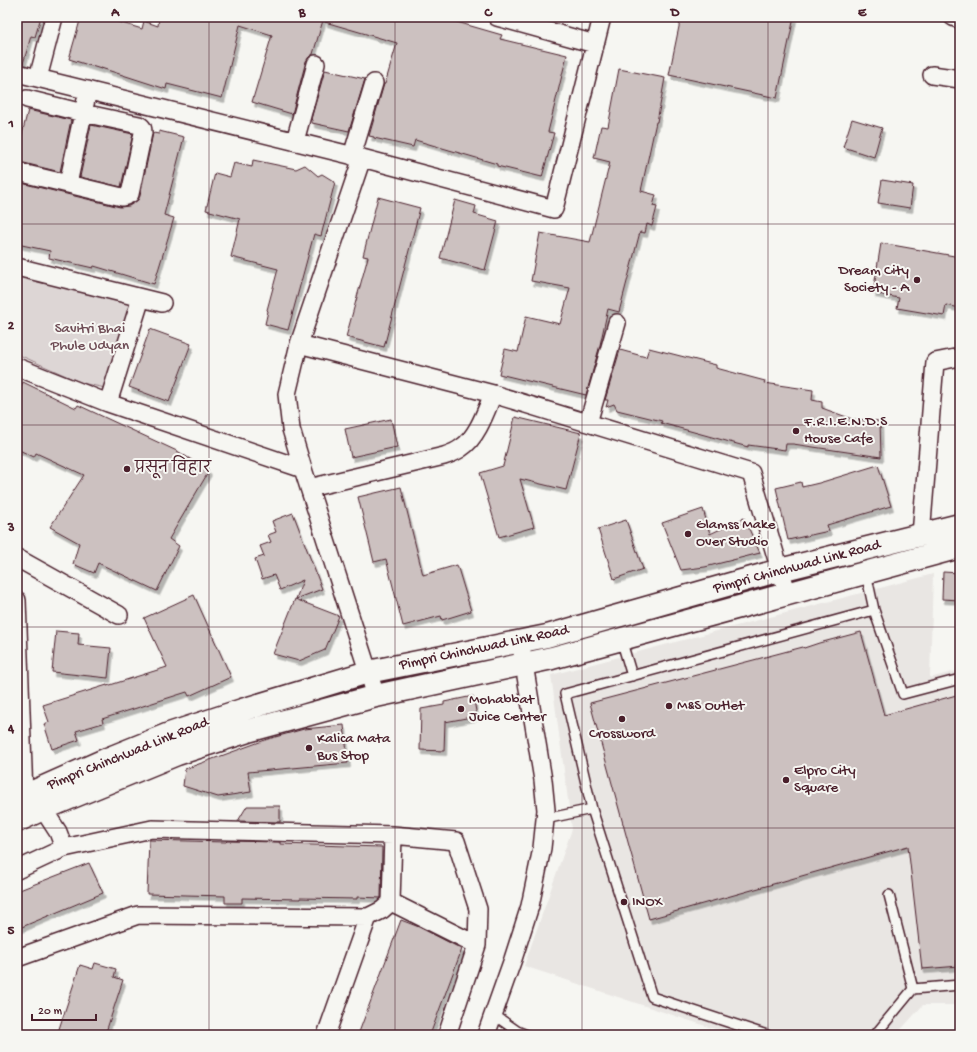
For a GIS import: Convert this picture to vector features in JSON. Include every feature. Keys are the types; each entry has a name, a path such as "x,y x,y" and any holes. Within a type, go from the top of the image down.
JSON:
{"main road":[{"name":"Pimpri Chinchwad Link Road","path":"21,798 107,759 169,734 368,672 547,636 780,570 960,525"},
{"name":"Pimpri Chinchwad Link Road","path":"17,821 177,754 248,731 376,696 552,658 866,574 960,547"}],"street":[{"path":"38,78 54,17"},
{"path":"497,17 595,44"},
{"path":"17,73 357,157 554,209 602,17"},
{"path":"953,17 960,20"},
{"path":"295,142 316,64"},
{"path":"932,75 960,79"},
{"path":"374,83 357,157 299,344 287,394 291,429 376,696"},
{"path":"68,184 88,90"},
{"path":"18,172 122,197 126,196 130,194 143,128 139,125 27,99"},
{"path":"17,267 162,303"},
{"path":"108,403 141,298"},
{"path":"588,423 617,323"},
{"path":"299,344 494,394 751,473 788,594"},
{"path":"921,535 935,362 960,357"},
{"path":"17,367 108,403 303,468"},
{"path":"309,488 444,456 462,448 476,431 494,394"},
{"path":"17,558 119,615"},
{"path":"17,600 21,798 43,809 58,832 64,848"},
{"path":"486,1035 530,906 542,848 546,810 543,780 520,642"},
{"path":"17,870 64,848 152,829 393,835 456,842 478,910 477,945 447,1035"},
{"path":"17,958 138,915 368,917 382,910 391,902 393,835"},
{"path":"391,902 477,945"},
{"path":"326,1035 368,917"}],"lane":[{"path":"866,574 874,610 903,694 960,679"},
{"path":"767,1035 652,997 592,809 565,694 874,610"},
{"path":"621,639 632,676"},
{"path":"545,819 592,809"},
{"path":"889,895 912,989"},
{"path":"875,1035 912,989 960,985"},
{"path":"495,1009 497,1017 517,1031 527,1035"}],"shaded area":[{"path":"933,574 930,678 960,670 960,1005 923,1005 896,1035 733,1035 524,966 572,829 551,675"}],"green space":[{"name":"Savitri Bhai Phule Udyan","path":"17,273 147,307 105,388 82,383 17,354"}],"building":[{"path":"17,17 41,17 35,37 31,36 23,64 17,63"},
{"path":"81,17 102,17 142,29 144,21 158,26 159,17 324,17 313,54 306,61 292,114 252,102 272,35 240,25 222,98 167,84 166,89 69,59"},
{"path":"325,17 451,17 450,20 502,35 500,39 567,55 548,132 554,133 542,177 497,166 497,164 415,140 413,147 369,136 397,43 325,22"},
{"path":"681,17 794,17 777,98 669,75"},
{"path":"619,69 665,78 657,122 641,191 656,195 653,206 657,207 652,226 647,224 645,233 640,232 619,312 608,309 586,395 499,374 505,349 518,352 526,316 560,324 570,288 531,281 540,233 590,242 610,162 594,158 601,126 608,127"},
{"path":"325,70 365,79 349,131 312,123 311,119"},
{"path":"28,110 71,120 60,172 17,162 17,137 21,138"},
{"path":"852,119 882,128 874,157 843,147"},
{"path":"91,125 133,134 121,187 80,177"},
{"path":"159,131 184,137 164,215 174,218 154,284 94,266 93,268 49,258 50,251 17,244 17,182 120,207 129,206 138,200 140,196 153,133 159,134"},
{"path":"253,160 296,169 305,165 318,176 322,174 335,182 321,236 314,234 288,330 265,324 267,310 278,269 231,257 240,219 206,210 215,173 230,177 234,163 252,167"},
{"path":"882,180 913,185 910,208 878,203"},
{"path":"378,197 420,208 384,347 346,337 368,257 363,256"},
{"path":"455,200 476,206 474,214 498,221 485,270 440,258"},
{"name":"Dream City Society - A","path":"881,243 960,257 960,308 946,305 944,316 897,308 899,298 873,293"},
{"path":"150,329 191,344 169,402 129,387"},
{"path":"649,348 716,365 716,368 765,381 764,383 813,390 812,400 822,402 822,408 852,419 880,421 881,457 793,444 786,444 785,450 748,445 748,447 661,423 662,421 617,410 614,404 606,407 608,400 605,400 620,350 646,357"},
{"path":"23,382 76,408 78,405 179,452 209,471 169,539 179,546 157,591 98,563 94,573 73,564 79,543 50,527 84,475 36,453 34,457 17,449 17,394"},
{"path":"515,417 581,433 566,490 520,479 534,527 499,537 480,473 503,466"},
{"path":"391,419 397,447 351,457 345,429"},
{"path":"878,465 891,506 827,525 829,531 788,540 776,488 801,482 802,487"},
{"path":"401,487 423,575 457,565 471,611 442,620 441,616 403,626 386,559 374,562 358,497"},
{"name":"Glamss Make Over Studio","path":"703,509 710,534 744,518 760,553 705,567 681,570 662,523"},
{"path":"293,513 322,589 296,599 303,580 280,590 274,575 262,579 255,559 264,556 260,546 271,542 268,535 276,532 272,521"},
{"path":"626,520 643,569 614,579 598,529"},
{"path":"943,572 960,573 960,600 942,599"},
{"path":"194,595 231,677 189,696 187,692 102,719 103,723 76,731 79,740 52,749 44,724 49,722 43,705 167,667 144,618"},
{"path":"295,599 339,616 325,650 299,661 273,654"},
{"path":"56,631 79,633 78,645 111,648 108,678 52,672"},
{"name":"Elpro City Square","path":"861,632 884,715 960,694 960,966 922,969 908,846 649,919 590,703"},
{"path":"473,696 477,716 445,722 444,751 420,750 421,709 444,705 444,702"},
{"path":"344,725 348,763 248,772 251,792 218,797 183,786 185,769 268,739 304,729"},
{"path":"247,806 280,806 280,822 238,821"},
{"path":"149,840 280,842 280,844 382,847 381,898 242,898 242,903 225,903 225,896 147,894"},
{"path":"89,863 103,893 17,929 17,891"},
{"path":"401,920 419,927 462,949 430,1035 358,1035"},
{"path":"95,963 116,969 114,977 123,980 105,1035 57,1035 80,965 93,969"}],"place":[{"name":"Dream City Society - A","path":"917,280"},
{"name":"F.R.I.E.N.D.S House Cafe","path":"796,431"},
{"name":"प्रसून विहार","path":"127,469"},
{"name":"Glamss Make Over Studio","path":"688,534"},
{"name":"M&S Outlet","path":"669,706"},
{"name":"Mohabbat Juice Center","path":"461,709"},
{"name":"Crossword","path":"622,719"},
{"name":"Kalica Mata Bus Stop","path":"309,748"},
{"name":"Elpro City Square","path":"786,780"},
{"name":"INOX","path":"624,902"}]}
